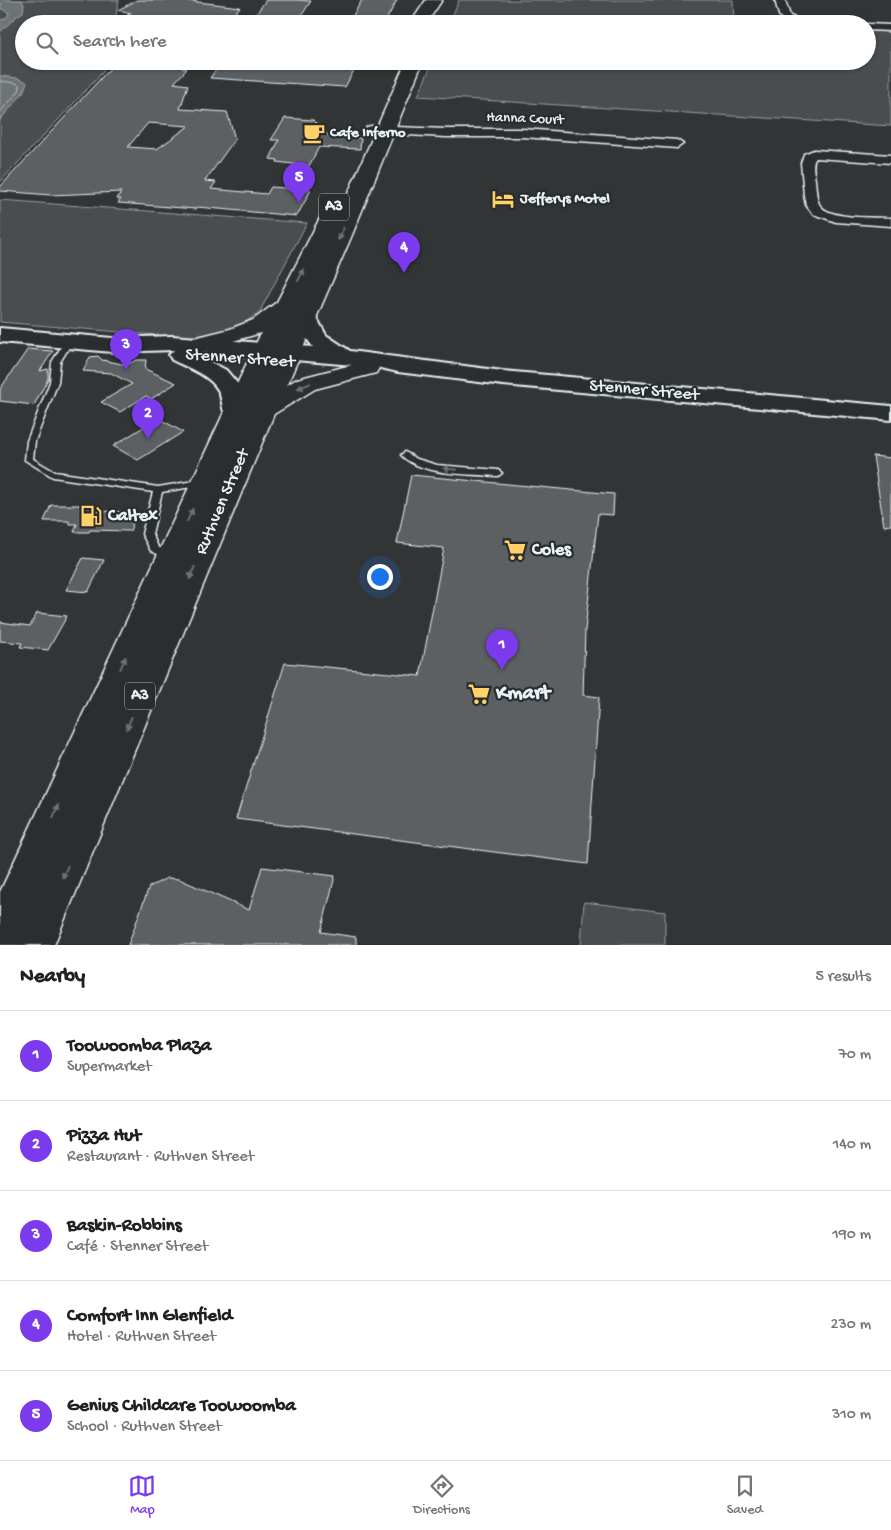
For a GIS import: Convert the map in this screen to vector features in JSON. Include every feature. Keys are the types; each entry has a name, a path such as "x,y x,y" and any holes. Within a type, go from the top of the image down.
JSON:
{"highway":[{"path":"424,15 434,0"},
{"path":"436,15 442,0"},
{"name":"Ruthven Street","path":"378,130 395,70"},
{"name":"Ruthven Street","path":"0,935 236,415 274,356 295,311 356,164 378,130 410,70"},
{"path":"188,350 238,334 295,311"},
{"name":"Ruthven Street","path":"34,945 263,410 274,356"},
{"path":"263,410 306,384 359,363"}],"main road":[{"path":"295,311 322,346 359,363"},
{"name":"Stenner Street","path":"0,335 112,345 146,352 188,350 398,365 513,379 891,413"},
{"path":"188,350 218,374 230,389 236,415"}],"street":[{"path":"780,0 782,15"},
{"path":"876,27 891,28"},
{"name":"Hanna Court","path":"378,130 446,134 522,134 677,144"},
{"path":"891,159 814,154 808,156 807,163 812,204 820,213 840,218 891,222"}],"lane":[{"path":"69,341 56,362 54,382 31,441 29,460 52,474 158,490 174,489 205,482"},
{"path":"405,455 413,462 428,467 498,473"},
{"path":"158,490 147,534 154,549 171,557"}],"shaded area":[{"path":"0,0 119,0 116,15 15,15 15,70 103,70 0,182"},
{"path":"459,0 733,0 734,15 453,15"},
{"path":"876,31 891,32 891,126 418,96 429,70 876,70"},
{"path":"0,200 307,223 260,311 246,322 225,331 181,337 0,322"},
{"path":"584,902 665,912 665,945 581,945"}],"water":[{"path":"3,0 22,0 24,5 23,12 15,15 15,18 0,32 0,21 7,17 9,13 0,8"},
{"path":"0,76 17,78 27,82 23,93 0,120"}],"building":[{"path":"137,0 181,0 240,7 233,15 128,15 131,13 118,10"},
{"path":"266,0 311,1 302,15 255,15"},
{"path":"362,0 397,0 389,15 353,15"},
{"path":"109,70 186,70 174,83 188,85 180,109 227,112 235,139 205,181 216,182 211,189 267,194 271,187 311,190 297,216 197,207 196,209 118,203 121,199 117,199 121,192 51,195 0,191 0,187","holes":["148,123 189,126 157,149 128,147"]},
{"path":"216,70 354,70 345,87 210,78"},
{"path":"285,118 313,120 329,136 361,138 360,149 319,147 309,166 277,162 278,160 270,159 279,140 271,140"},
{"path":"28,349 53,351 40,371 48,369 48,379 34,405 0,401 0,389"},
{"path":"98,356 102,360 127,365 136,360 146,360 145,369 176,383 151,399 146,396 120,412 101,402 132,384 111,373 83,371 90,357"},
{"path":"158,418 183,432 138,460 113,446"},
{"path":"873,456 891,458 891,525 884,526"},
{"path":"411,475 614,494 613,515 598,514 585,630 583,695 599,697 588,864 236,819 285,663 420,676 444,548 397,543"},
{"name":"Caltex","path":"51,505 98,505 95,511 137,512 130,531 90,530 89,532 74,532 77,524 69,524 69,521 44,521"},
{"path":"83,558 104,560 88,592 66,590"},
{"path":"37,613 67,616 48,650 20,647 22,643 0,641 0,622 30,626"},
{"path":"262,867 335,876 321,932 356,937 356,945 128,945 149,887 167,878 179,879 249,910"}],"place":[{"name":"Cafe Inferno","path":"314,133"},
{"name":"Jefferys Motel","path":"503,199"},
{"name":"Genius Childcare Toowoomba","path":"299,203"},
{"name":"Comfort Inn Glenfield","path":"404,273"},
{"name":"Baskin-Robbins","path":"126,370"},
{"name":"Pizza Hut","path":"148,439"},
{"name":"Caltex","path":"91,516"},
{"name":"Coles","path":"515,550"},
{"name":"Toowoomba Plaza","path":"502,670"},
{"name":"Kmart","path":"479,694"}]}
